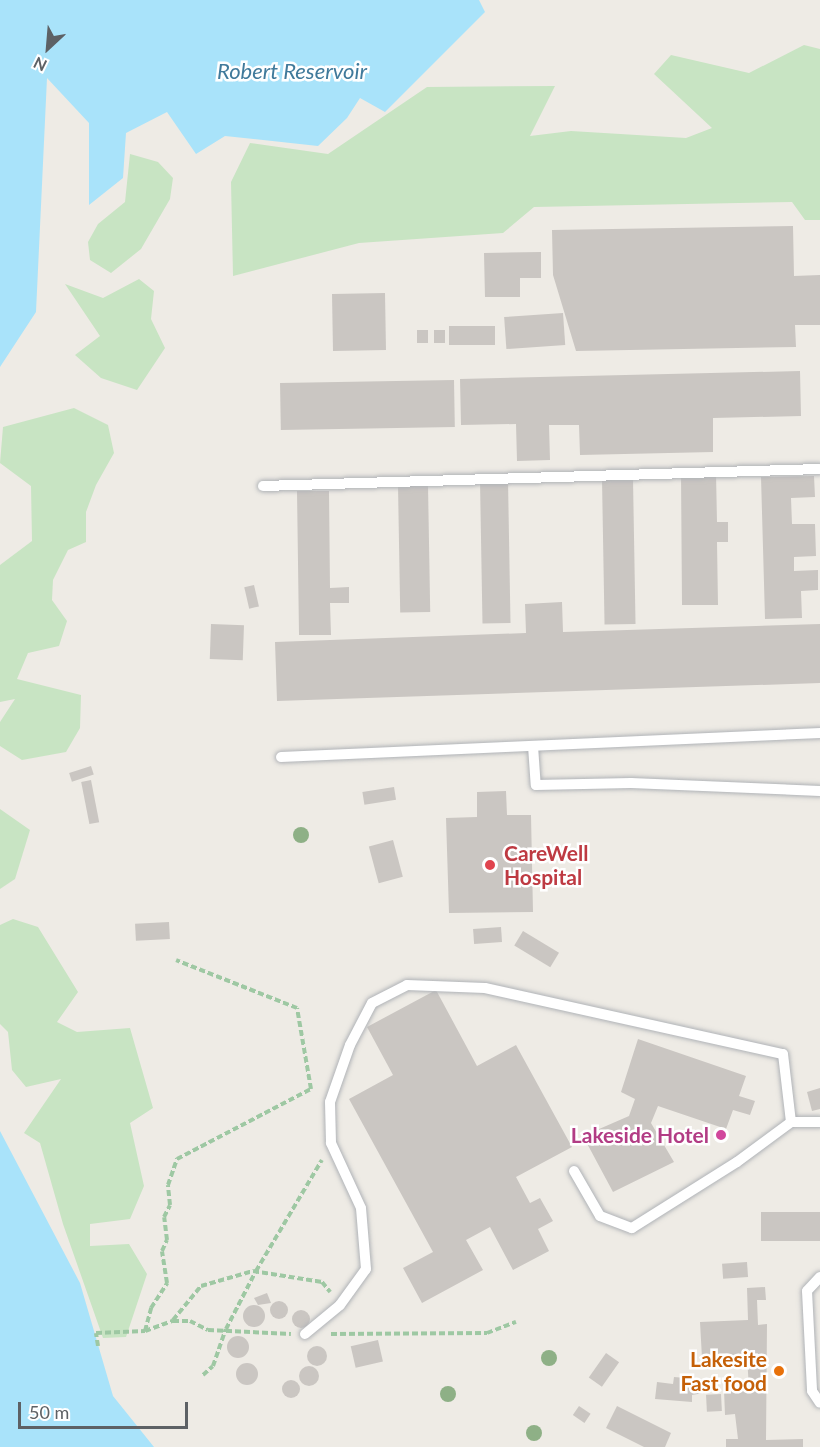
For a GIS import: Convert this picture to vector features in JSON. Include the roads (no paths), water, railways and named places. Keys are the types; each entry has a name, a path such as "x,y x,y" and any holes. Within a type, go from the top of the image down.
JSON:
{"lane":[{"path":"263,486 820,469"},
{"path":"281,757 820,734"},
{"path":"533,746 536,785 631,783 820,791"},
{"path":"305,1334 340,1305 366,1269 361,1208 331,1143 330,1102 350,1045 372,1003 407,985 485,988 783,1054 791,1122"},
{"path":"574,1171 600,1216 632,1228 737,1162 791,1122 820,1122"},
{"path":"820,1277 807,1291 812,1391 820,1403"}],"water":[{"name":"Robert Reservoir","path":"0,0 479,0 485,12 385,112 360,98 347,118 318,146 225,136 196,154 167,112 126,133 123,178 89,205 89,123 47,78 36,312 0,367"},
{"path":"0,1131 80,1283 113,1396 154,1447 0,1447"}],"place":[{"name":"CareWell Hospital","path":"490,865"},
{"name":"Lakeside Hotel","path":"721,1135"},
{"name":"Lakesite Fast food","path":"779,1371"}]}
